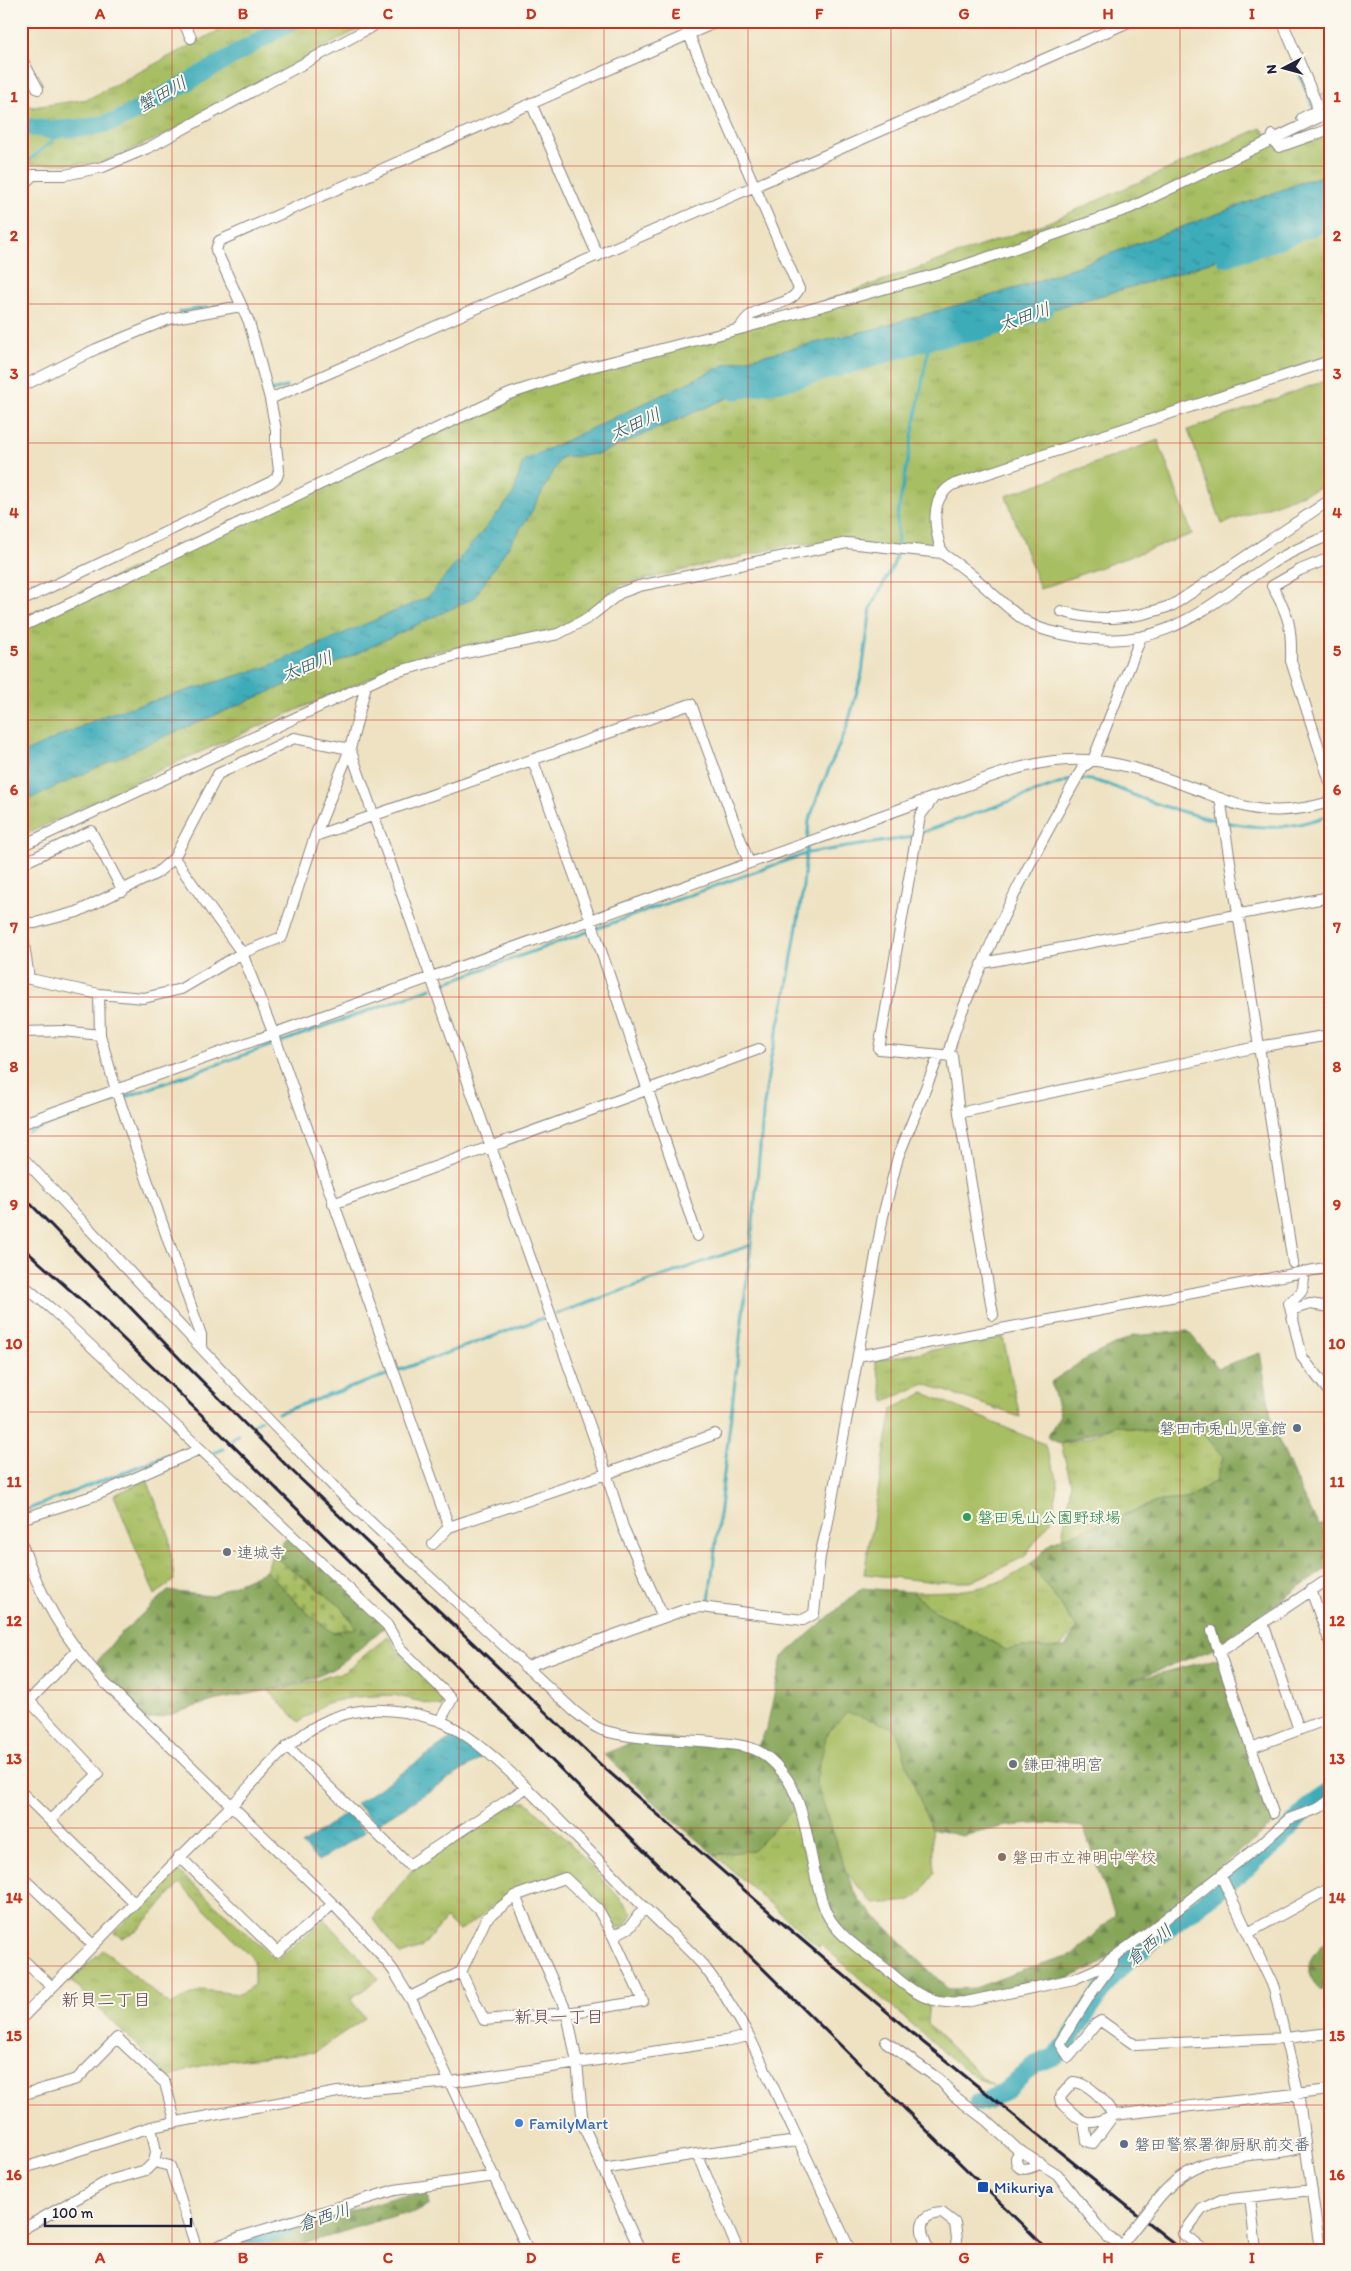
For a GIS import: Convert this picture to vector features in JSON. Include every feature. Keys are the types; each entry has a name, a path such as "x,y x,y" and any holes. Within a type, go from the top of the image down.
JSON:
{"street":[{"path":"183,21 192,38"},
{"path":"21,187 33,175 65,175 104,167 150,147 382,21"},
{"path":"683,21 799,289 796,295 786,301 759,309 743,322 740,329"},
{"path":"21,600 272,482 277,477 280,470 276,446 276,430 270,399 252,332 216,250 218,241 719,21"},
{"path":"270,399 1131,21"},
{"path":"1272,139 1274,133 1314,112 1317,107 1282,21"},
{"path":"21,58 38,89"},
{"path":"531,104 598,256"},
{"path":"21,627 509,394 587,368 740,329 944,272 1130,208 1192,180 1231,158 1330,112"},
{"path":"1272,139 1279,147 1330,129"},
{"path":"21,387 96,349 151,326 185,315 241,306"},
{"path":"942,553 934,519 938,501 944,490 952,486 1330,361"},
{"path":"1061,611 1083,618 1114,618 1148,614 1172,604 1330,500"},
{"path":"1325,540 1330,525"},
{"path":"21,846 388,674 438,660 558,634 588,618 620,593 661,580 847,543 942,553 1028,623 1054,633 1088,638 1141,637 1183,622 1217,603 1270,564 1302,546 1325,540 1330,535"},
{"path":"1330,558 1300,570 1272,586 1287,612 1292,642 1291,661 1330,782"},
{"path":"524,1667 687,1609 701,1608 803,1620 814,1614 820,1556 883,1216 898,1157 951,1040 970,989 1002,917 1032,858 1083,767 1093,760 1141,637"},
{"path":"350,749 294,738 218,774 174,858 157,873 77,912 36,922 21,923 25,978 99,994 144,998 181,989 242,953 282,937 315,836 350,749 366,685"},
{"path":"315,836 691,704 749,863"},
{"path":"350,749 492,1147 623,1526 663,1617"},
{"path":"533,760 591,921 698,1236"},
{"path":"21,1124 274,1035 934,797 1033,764 1093,760 1136,768 1244,807 1282,811 1306,809 1330,802"},
{"path":"934,797 920,816 879,1049 952,1056 959,1113 993,1315"},
{"path":"1220,798 1293,1264"},
{"path":"21,864 91,831 123,891"},
{"path":"174,858 242,953 274,1035 449,1527"},
{"path":"983,963 1330,898"},
{"path":"99,994 100,1035 116,1090 202,1336 201,1348"},
{"path":"21,1032 62,1032 100,1035"},
{"path":"959,1113 1259,1047 1330,1035"},
{"path":"333,1204 648,1091 758,1049"},
{"path":"21,1156 348,1501 524,1667 574,1711 601,1729 620,1734 736,1744 756,1750 770,1758 791,1783 799,1804 820,1893 826,1912 835,1927 909,1989 929,2000 947,2004 966,2002 1074,1979 1092,1972 1113,1959 1221,1876 1289,1819 1295,1815 1319,1808 1330,1800"},
{"path":"858,1356 1330,1267"},
{"path":"1304,1272 1304,1288 1300,1295 1289,1303 1302,1357 1330,1393"},
{"path":"21,1283 59,1316 283,1525 387,1625 401,1649 452,1699 440,1721"},
{"path":"1291,1310 1310,1304 1330,1307"},
{"path":"434,1544 449,1527 606,1474 715,1434"},
{"path":"21,1519 99,1494 200,1449"},
{"path":"21,1542 41,1593 77,1651 112,1689 333,1904 377,1950 393,1970 410,1997 451,2082 528,2250"},
{"path":"1218,1653 1330,1578"},
{"path":"1311,1590 1330,1642"},
{"path":"1263,1623 1298,1730"},
{"path":"1212,1631 1273,1812"},
{"path":"25,1705 77,1651"},
{"path":"21,1692 25,1705 98,1774 50,1820"},
{"path":"21,2019 179,1856 232,1806 287,1746 316,1726 350,1712 388,1709 440,1721 468,1738 526,1788 705,1968 733,2008 749,2036 850,2250"},
{"path":"1251,1748 1330,1718"},
{"path":"287,1746 409,1865 526,1788"},
{"path":"21,1792 134,1903"},
{"path":"179,1856 277,1952 333,1904"},
{"path":"21,1876 92,1945"},
{"path":"1221,1876 1274,1988 1298,2093 1320,2250"},
{"path":"410,1997 461,1972 486,1919 515,1896 565,1878 598,1908 643,2001 567,2013 484,2020 461,1972"},
{"path":"1248,1933 1330,1888"},
{"path":"515,1896 567,2013 577,2064 583,2125 640,2250"},
{"path":"613,1936 630,1927 640,1913 646,1909"},
{"path":"21,1958 52,1987"},
{"path":"1113,1959 1113,1963 1090,1995 1060,2044 1069,2057 1096,2024 1102,2021 1135,2045 1285,2038 1330,2033"},
{"path":"21,2169 175,2121 338,2092 451,2082 749,2036"},
{"path":"21,2095 77,2079 117,2038 165,2083 175,2121"},
{"path":"886,2042 940,2080 960,2101 987,2121 1021,2151 1059,2176 1097,2226 1108,2237 1124,2246 1153,2205 1182,2174 1203,2163 1221,2158 1292,2151 1305,2146"},
{"path":"1114,2115 1104,2101 1080,2082 1073,2082 1060,2097 1060,2102 1084,2122 1093,2123 1114,2115 1330,2090"},
{"path":"1084,2122 1087,2141 1093,2143 1114,2115"},
{"path":"21,2230 108,2182 146,2170 154,2162 156,2152 151,2127"},
{"path":"603,2169 798,2141"},
{"path":"1021,2151 1016,2158 1017,2165 1020,2168 1029,2169 1041,2163"},
{"path":"697,2154 738,2250"},
{"path":"154,2162 170,2166 197,2250"},
{"path":"209,2250 240,2237 395,2190 494,2176"},
{"path":"1204,2250 1184,2234 1202,2209 1220,2200 1312,2190"},
{"path":"1250,2197 1256,2250"},
{"path":"929,2250 921,2235 920,2228 928,2217 942,2213 955,2223 957,2239 955,2250"}],"green space":[{"path":"237,21 373,21 164,135 100,164 21,164 21,104 34,107 88,99"},
{"path":"1261,128 1276,145 1330,138 1330,175 1311,179 1024,286 874,329 727,364 523,461 531,512 561,457 599,454 757,385 960,335 1166,277 1330,220 1330,360 944,490 931,552 862,544 794,544 621,585 558,634 430,652 168,766 21,837 21,618 251,517 556,378 762,323 1049,222"},
{"path":"1330,379 1330,484 1222,524 1188,430"},
{"path":"1158,440 1192,534 1040,589 1006,496"},
{"path":"1188,1331 1218,1368 1260,1353 1273,1427 1302,1494 1319,1526 1330,1521 1330,1566 1211,1650 1130,1681 1220,1658 1278,1820 1188,1894 1150,1931 1094,1967 1071,1977 945,2003 891,1974 826,1912 798,1805 753,1850 715,1855 671,1818 604,1754 648,1736 756,1750 767,1727 782,1657 862,1588 912,1592 935,1612 971,1629 1006,1650 1021,1647 1065,1648 1077,1628 1031,1564 1052,1542 1160,1501 1187,1499 1217,1480 1223,1457 1195,1423 1165,1434 1115,1425 1061,1444 1047,1437 1060,1415 1051,1382 1087,1358 1133,1336","holes":["898,1734 909,1772 931,1829 963,1836 1006,1826 1047,1823 1083,1827 1115,1915 1073,1954 975,1988 948,1989 859,1900 846,1872 816,1781"]},
{"path":"1003,1337 1020,1417 925,1384 885,1401 875,1361"},
{"path":"924,1393 1044,1444 1058,1480 1051,1520 1024,1557 971,1582 935,1582 864,1574 892,1409"},
{"path":"1195,1423 1223,1456 1217,1480 1187,1499 1160,1501 1062,1538 1071,1483 1061,1444 1089,1437 1115,1425 1165,1434"},
{"path":"147,1480 169,1535 174,1580 155,1595 114,1495"},
{"path":"291,1533 387,1625 334,1668 299,1683 210,1702 170,1715 144,1720 92,1668 118,1636 168,1591 210,1596 266,1571 307,1613 332,1632 356,1628 339,1605 272,1555"},
{"path":"272,1555 339,1605 356,1628 332,1632 312,1617 266,1571"},
{"path":"1031,1564 1077,1628 1060,1648 1021,1647 1006,1650 971,1629 935,1612 912,1592 974,1589 1002,1580"},
{"path":"388,1636 398,1650 443,1700 442,1707 394,1695 355,1697 326,1703 299,1722 268,1690 282,1689 344,1672"},
{"path":"847,1712 891,1727 898,1734 909,1772 931,1829 934,1872 922,1891 910,1901 873,1904 846,1872 816,1781 827,1733"},
{"path":"517,1802 527,1802 568,1841 633,1913 625,1925 614,1929 603,1907 568,1872 510,1891 483,1915 459,1931 446,1919 421,1948 400,1955 373,1918 413,1869"},
{"path":"799,1804 832,1922 830,1932 835,1927 929,2000 927,2024 992,2086 962,2068 821,1944 819,1947 715,1855 753,1850"},
{"path":"176,1869 276,1960 325,1919 379,1979 350,1999 365,2018 315,2052 223,2061 188,2069 170,2078 70,1980 103,1950 170,2005 202,1990 240,1994 254,1985 254,1960 180,1884 137,1931 122,1938 114,1933"},
{"path":"1327,1940 1330,1942 1330,1988 1321,1990 1311,1977 1309,1964 1316,1952"},
{"path":"427,2194 429,2205 412,2214 399,2214 285,2250 233,2250 249,2243 396,2197"}],"water":[{"path":"1330,175 1330,220 1166,277 960,335 757,385 599,454 561,457 531,513 474,598 326,668 152,742 21,803 21,754 106,715 266,667 428,597 513,495 523,461 727,364 874,329 1024,286 1311,179"},
{"path":"455,1736 482,1758 377,1824 356,1804"},
{"path":"346,1813 365,1832 318,1861 302,1845"}],"waterway":[{"name":"蟹田川","path":"21,126 51,130 91,127 116,121 153,102 293,21"},
{"path":"1283,36 1313,106"},
{"path":"1317,98 1330,90"},
{"path":"21,167 67,129"},
{"name":"太田川","path":"1225,258 1280,240 1330,220"},
{"path":"214,306 237,303"},
{"path":"179,312 208,307"},
{"name":"太田川","path":"734,391 785,382 860,362 930,340 983,331 1044,310"},
{"path":"709,1601 751,1245 764,1104 771,1057 785,999 802,896 809,821 847,727 862,673 871,607 893,566 898,549 897,518 930,340"},
{"path":"271,391 286,387"},
{"path":"598,928 808,853 906,838 1073,779"},
{"path":"1079,779 1097,781 1148,801 1230,823 1278,827 1304,823 1330,815"},
{"path":"439,985 590,931"},
{"path":"281,1042 431,988"},
{"path":"123,1098 272,1045"},
{"path":"28,1132 114,1101"},
{"path":"556,1314 751,1245"},
{"path":"397,1371 549,1316"},
{"path":"278,1413 392,1373"},
{"path":"253,1424 261,1420"},
{"path":"232,1440 238,1434"},
{"path":"211,1454 223,1449"},
{"path":"26,1510 168,1455 177,1454"},
{"name":"倉西川","path":"978,2103 989,2100 1006,2090 1034,2065 1056,2056 1105,1986 1125,1963 1280,1840 1310,1805 1330,1791"},
{"name":"倉西川","path":"224,2250 287,2228"}],"railway":[{"path":"21,1194 183,1362 288,1467 601,1765 789,1929 924,2043 1182,2250"},
{"path":"21,1246 110,1326 214,1427 1048,2250"}],"place":[{"name":"磐田市兎山児童館","path":"1297,1428"},
{"name":"磐田兎山公園野球場","path":"967,1517"},
{"name":"連城寺","path":"227,1552"},
{"name":"鎌田神明宮","path":"1013,1764"},
{"name":"磐田市立神明中学校","path":"1002,1857"},
{"name":"FamilyMart","path":"519,2123"},
{"name":"磐田警察署御厨駅前交番","path":"1124,2144"},
{"name":"Mikuriya","path":"983,2187"}],"district":[{"name":"新貝二丁目","path":"106,2000"},
{"name":"新貝一丁目","path":"559,2017"}]}
